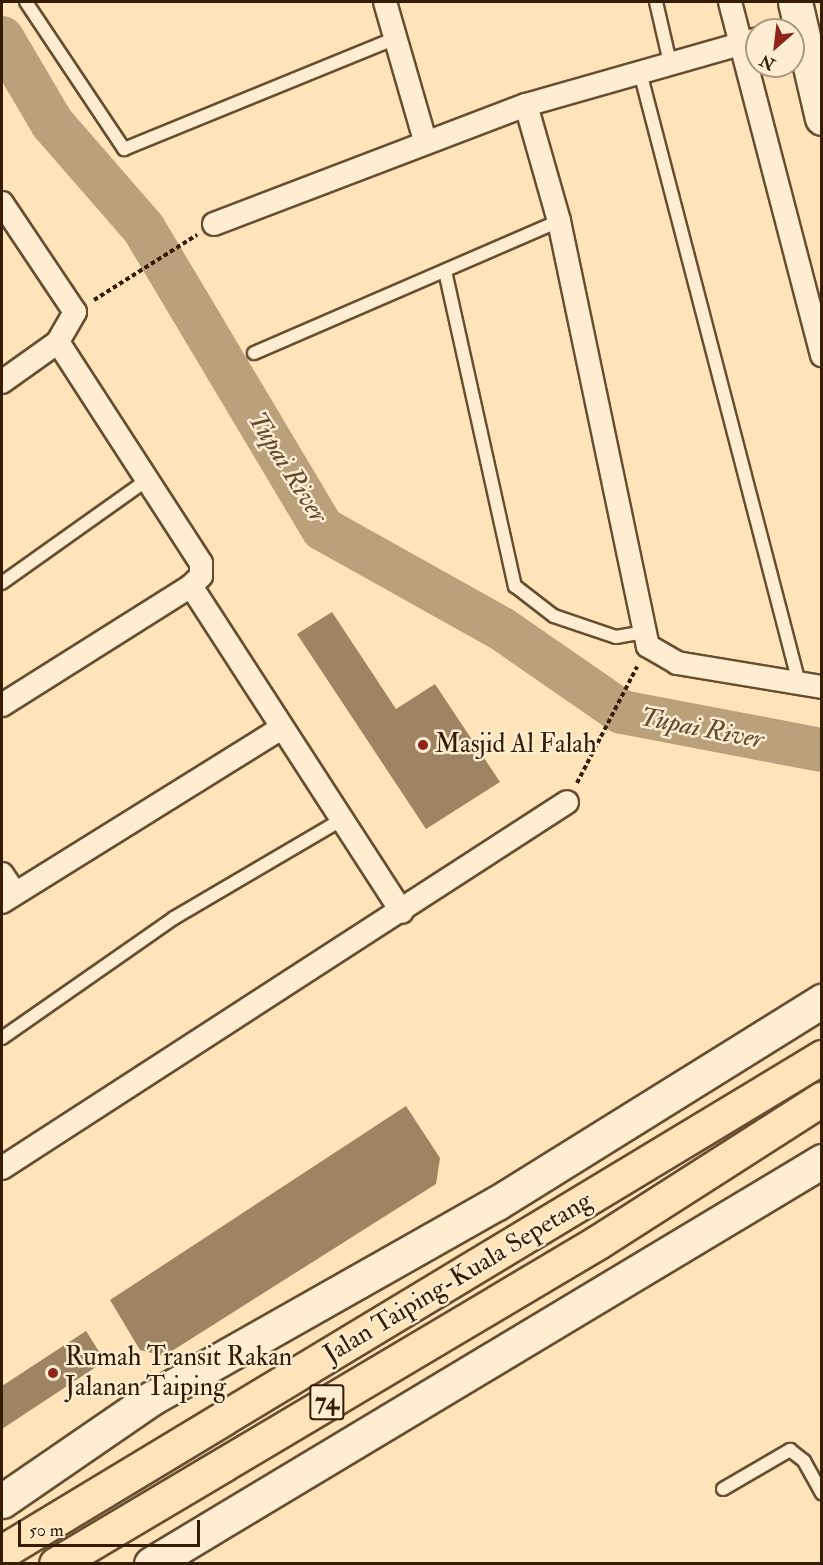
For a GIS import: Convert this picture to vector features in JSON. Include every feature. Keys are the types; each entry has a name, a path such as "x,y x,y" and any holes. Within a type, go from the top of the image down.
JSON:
{"main road":[{"path":"805,60 822,118"},
{"path":"2,1501 152,1398 497,1203 822,1001"},
{"name":"Jalan Taiping-Kuala Sepetang","path":"2,1552 577,1207 822,1057"},
{"name":"Jalan Taiping-Kuala Sepetang","path":"56,1563 598,1242 822,1099"},
{"path":"152,1563 822,1161"}],"street":[{"path":"385,2 425,141"},
{"path":"730,2 745,35"},
{"path":"206,230 425,141 526,105 641,76 745,43"},
{"path":"757,78 822,354"},
{"path":"526,105 559,221 645,639 677,663 822,687"},
{"path":"2,203 75,312 58,342 2,382"},
{"path":"2,705 191,586 201,576 201,563 150,478 58,342"},
{"path":"191,586 340,820 402,912"},
{"path":"2,874 8,897 281,728"},
{"path":"2,1168 402,912 567,802"}],"lane":[{"path":"26,2 124,149 396,38"},
{"path":"656,2 671,67"},
{"path":"641,76 799,683"},
{"path":"254,353 559,221"},
{"path":"445,271 515,586 554,616 616,637 645,639"},
{"path":"2,583 150,478"},
{"path":"2,1038 174,918 340,820"},
{"path":"723,1489 790,1450 798,1452 822,1493"}],"path":[{"path":"118,285 206,230"},
{"path":"567,802 622,696 645,639"}],"building":[{"name":"Masjid Al Falah","path":"332,612 396,709 435,684 500,782 426,829 297,634"},
{"path":"406,1106 440,1158 436,1184 164,1356 140,1350 110,1300"},
{"name":"Rumah Transit Rakan Jalanan Taiping","path":"86,1331 105,1361 2,1429 2,1386"}],"waterway":[{"name":"Tupai River","path":"2,38 52,123 144,229 323,529 502,629 622,712 822,750"}],"place":[{"name":"Masjid Al Falah","path":"423,745"},
{"name":"Rumah Transit Rakan Jalanan Taiping","path":"53,1373"}]}
